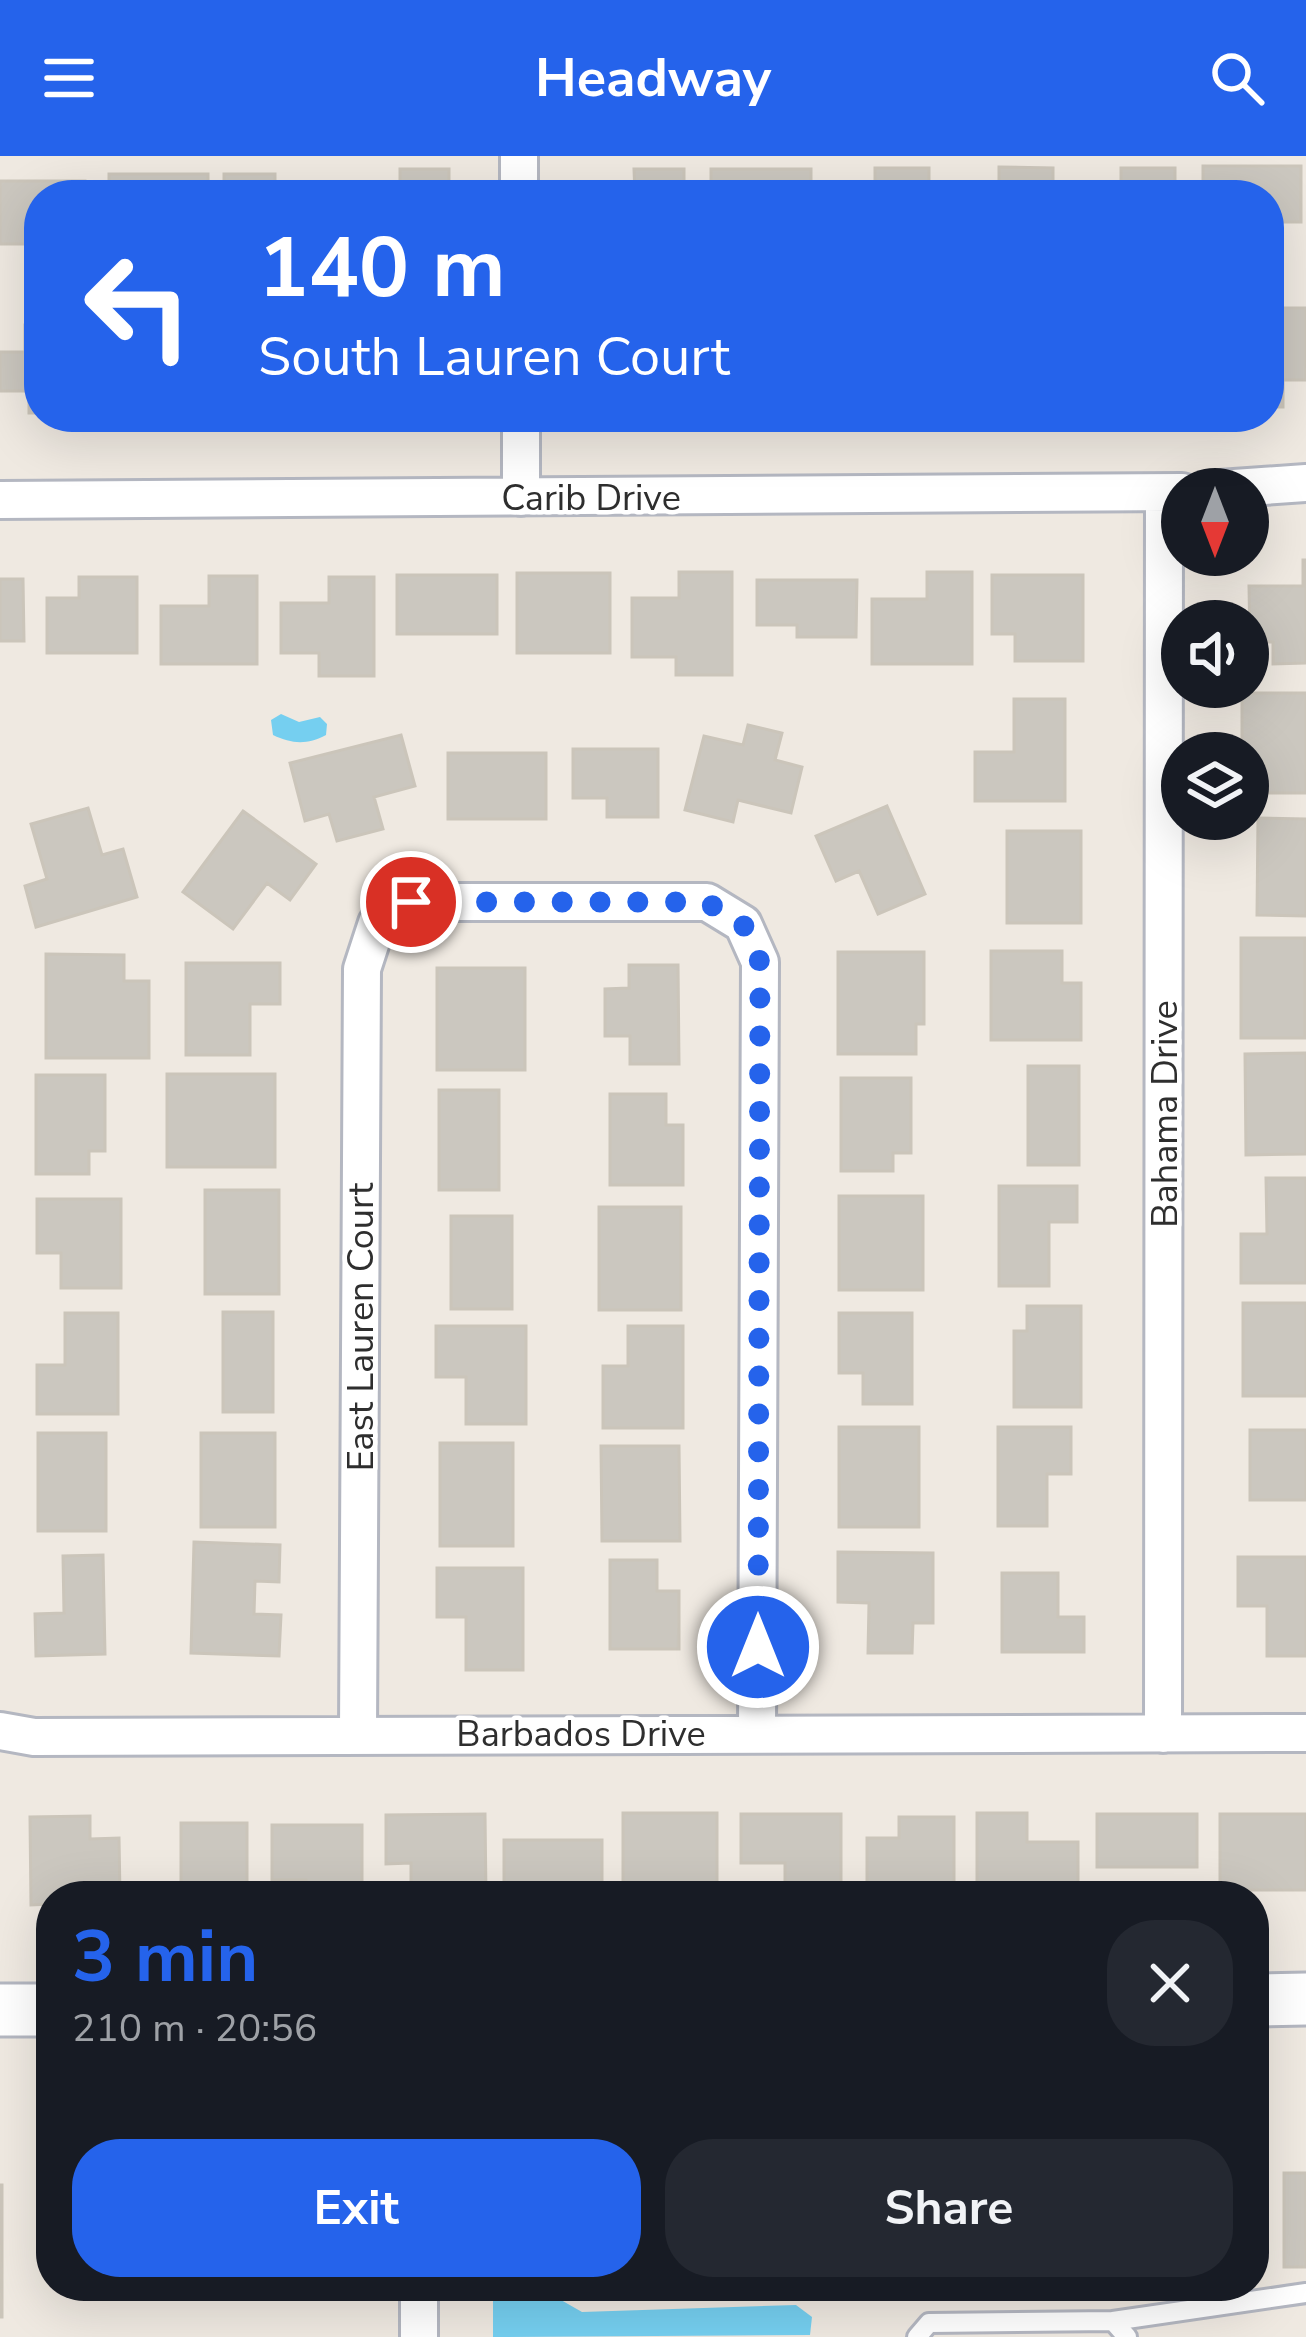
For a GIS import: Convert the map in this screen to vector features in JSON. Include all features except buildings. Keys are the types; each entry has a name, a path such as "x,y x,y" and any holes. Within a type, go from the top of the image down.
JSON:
{"street":[{"path":"521,432 521,497"},
{"path":"1269,486 1306,483"},
{"name":"Carib Drive","path":"0,500 1161,492"},
{"name":"Bahama Drive","path":"1163,1734 1172,576"},
{"name":"East Lauren Court","path":"358,1734 362,968 376,923 411,902 706,902 743,924 760,962 758,1733"},
{"name":"Barbados Drive","path":"0,1731 34,1737 1306,1733"},
{"path":"1269,2000 1306,1999"},
{"path":"0,2010 36,2010"},
{"path":"418,2337 419,2301"}],"lane":[{"path":"1269,2298 1306,2293"},
{"path":"916,2337 929,2323 1112,2321 1251,2301"},
{"path":"1112,2321 1127,2337"}],"water":[{"path":"281,714 299,722 320,717 327,724 326,735 300,742 273,735 271,720"},
{"path":"493,2301 563,2301 582,2312 796,2305 812,2317 810,2335 493,2337"}],"route":[{"path":"411,902 706,902 743,924 760,962 758,1647"}]}
